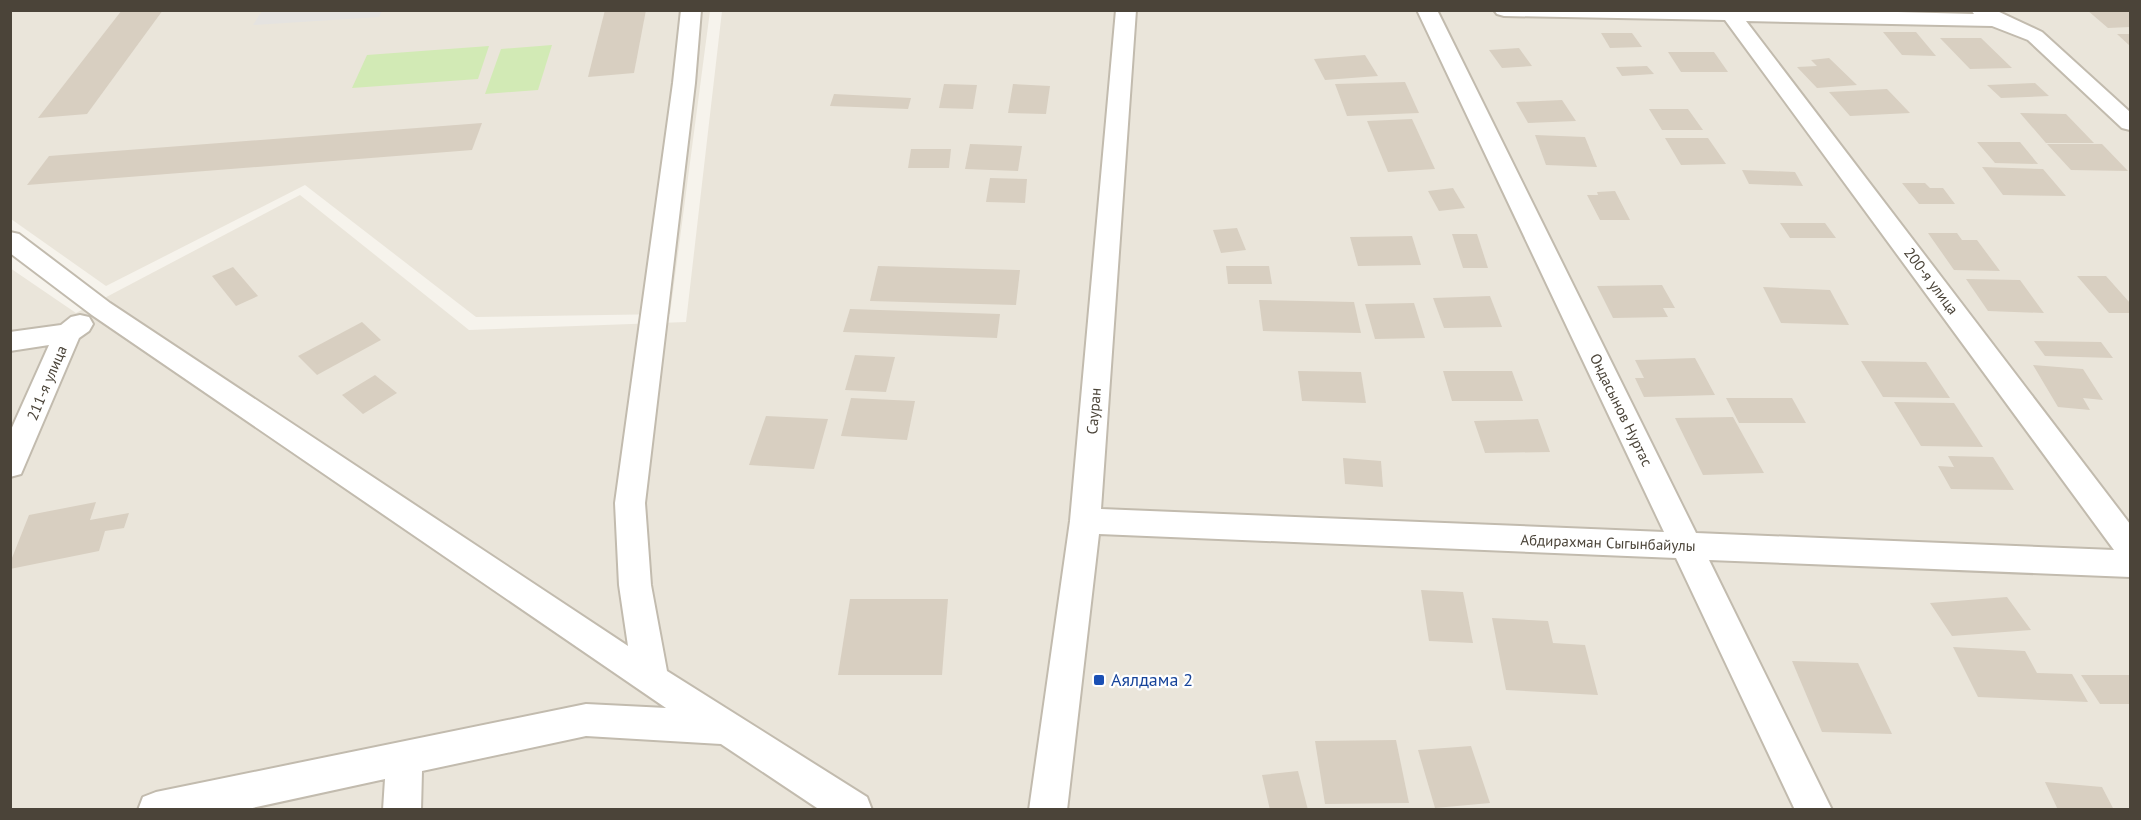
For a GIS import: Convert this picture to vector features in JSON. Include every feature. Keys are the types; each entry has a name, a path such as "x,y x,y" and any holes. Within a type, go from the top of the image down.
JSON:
{"street":[{"path":"651,680 635,585 630,503 646,362 684,83 691,10"},
{"name":"Сауран","path":"1048,810 1085,521 1126,10"},
{"name":"Ондасынов Нуртас","path":"1427,10 1814,810"},
{"path":"1504,10 1731,15 1988,15 2035,36 2130,123"},
{"name":"200-я улица","path":"1731,15 2130,547"},
{"path":"10,240 101,309 651,680 854,810"},
{"path":"10,342 68,333 101,309"},
{"name":"211-я улица","path":"10,466 68,333"},
{"name":"Абдирахман Сыгынбайулы","path":"1085,521 2130,564"},
{"path":"156,810 405,756 586,720 724,728"},
{"path":"402,810 405,756"}],"shaded area":[{"path":"11,11 710,11 670,314 476,317 305,185 106,286 11,219"},
{"path":"262,11 382,11 379,17 253,25"},
{"path":"722,11 2130,11 2130,809 11,809 10,268 76,313 300,195 469,330 686,322"}],"green space":[{"path":"552,45 538,90 485,94 501,49"},
{"path":"489,46 478,79 352,88 367,55"}],"building":[{"path":"122,10 163,10 87,114 38,118"},
{"path":"605,10 646,10 634,73 588,77"},
{"path":"2087,10 2129,10 2130,27 2108,28"},
{"path":"1883,32 1916,32 1936,56 1902,55"},
{"path":"1601,33 1632,33 1642,47 1610,48"},
{"path":"2117,34 2130,34 2130,46"},
{"path":"1940,38 1981,38 2012,68 1970,69"},
{"path":"1519,48 1532,66 1502,68 1489,50"},
{"path":"1668,52 1714,52 1728,72 1681,72"},
{"path":"1365,55 1378,76 1325,80 1314,59"},
{"path":"1829,58 1857,85 1817,88 1797,67 1817,66 1811,60"},
{"path":"1647,66 1654,74 1622,76 1616,67"},
{"path":"1405,82 1419,113 1347,116 1335,84"},
{"path":"2035,83 2049,96 2001,98 1987,85"},
{"path":"944,84 977,85 973,109 939,108"},
{"path":"1013,84 1050,86 1046,114 1008,113"},
{"path":"1887,89 1910,113 1850,116 1829,92"},
{"path":"834,94 911,98 908,109 830,106"},
{"path":"1562,100 1576,121 1528,123 1516,102"},
{"path":"1649,109 1688,109 1703,130 1662,130"},
{"path":"2020,113 2066,114 2094,143 2046,143"},
{"path":"1412,119 1435,169 1388,172 1367,121"},
{"path":"482,123 472,150 27,185 49,156"},
{"path":"1535,135 1585,137 1597,167 1546,165"},
{"path":"1665,138 1708,138 1726,164 1681,165"},
{"path":"1977,142 2020,142 2038,164 1995,163"},
{"path":"970,144 1022,146 1018,171 965,169"},
{"path":"2047,144 2102,144 2128,171 2071,170"},
{"path":"911,149 951,149 949,168 908,168"},
{"path":"1982,167 2043,169 2066,196 2003,195"},
{"path":"1742,170 1795,172 1803,186 1749,184"},
{"path":"990,178 1027,179 1025,203 986,202"},
{"path":"1902,183 1925,183 1930,188 1943,188 1955,204 1919,204"},
{"path":"1453,188 1465,208 1439,211 1428,191"},
{"path":"1615,191 1630,220 1600,220 1587,195"},
{"path":"1780,223 1825,223 1836,238 1790,238"},
{"path":"1237,228 1246,250 1221,253 1213,230"},
{"path":"1928,233 1957,233 1962,240 1977,240 2000,271 1954,270"},
{"path":"1452,234 1477,234 1488,268 1463,268"},
{"path":"1412,236 1421,265 1358,266 1350,237"},
{"path":"878,266 1020,270 1016,305 870,301"},
{"path":"1226,266 1269,266 1272,284 1228,284"},
{"path":"233,267 258,296 236,306 212,276"},
{"path":"2077,276 2106,276 2130,303 2130,313 2109,313"},
{"path":"1966,279 2020,280 2044,313 1988,311"},
{"path":"1662,285 1675,308 1663,308 1668,317 1613,318 1597,286"},
{"path":"1763,287 1830,290 1849,325 1781,323"},
{"path":"1490,296 1502,327 1444,328 1433,298"},
{"path":"1259,300 1354,302 1361,333 1263,331"},
{"path":"1414,303 1425,338 1375,339 1365,304"},
{"path":"850,309 1000,314 997,338 843,332"},
{"path":"362,322 381,340 317,375 298,356"},
{"path":"2034,341 2101,342 2113,358 2045,356"},
{"path":"855,355 895,357 886,392 845,390"},
{"path":"1695,358 1715,395 1644,397 1635,378 1644,378 1635,360"},
{"path":"1861,361 1926,362 1950,398 1883,397"},
{"path":"2033,365 2083,369 2103,400 2083,398 2090,410 2058,407"},
{"path":"1298,371 1361,372 1366,403 1302,401"},
{"path":"1443,371 1512,371 1523,401 1452,401"},
{"path":"375,375 397,393 363,414 342,395"},
{"path":"851,398 915,401 907,440 841,436"},
{"path":"1726,398 1792,398 1806,423 1739,423"},
{"path":"1894,402 1954,403 1983,447 1921,446"},
{"path":"766,416 828,419 814,469 749,465"},
{"path":"1733,417 1764,473 1703,475 1675,418"},
{"path":"1538,419 1550,452 1485,453 1474,421"},
{"path":"1948,456 1993,457 2014,490 1951,489 1938,466 1954,467"},
{"path":"1343,458 1381,461 1383,487 1345,484"},
{"path":"96,502 90,520 129,513 124,528 105,531 99,551 10,569 10,563 29,515"},
{"path":"1421,590 1463,592 1473,643 1429,641"},
{"path":"2007,597 2031,630 1952,636 1930,603"},
{"path":"850,599 948,599 942,675 838,675"},
{"path":"1492,618 1548,621 1553,643 1585,645 1598,695 1506,690"},
{"path":"1953,647 2025,651 2037,673 2072,674 2088,702 1978,697"},
{"path":"1792,661 1858,663 1892,734 1822,732"},
{"path":"2081,675 2130,675 2130,704 2100,704"},
{"path":"1396,740 1409,803 1325,804 1315,741"},
{"path":"1471,746 1490,803 1435,808 1418,750"},
{"path":"1298,771 1308,810 1270,810 1262,775"},
{"path":"2045,782 2102,787 2114,810 2058,810"}],"place":[{"name":"Аялдама 2","path":"1099,680"}]}
